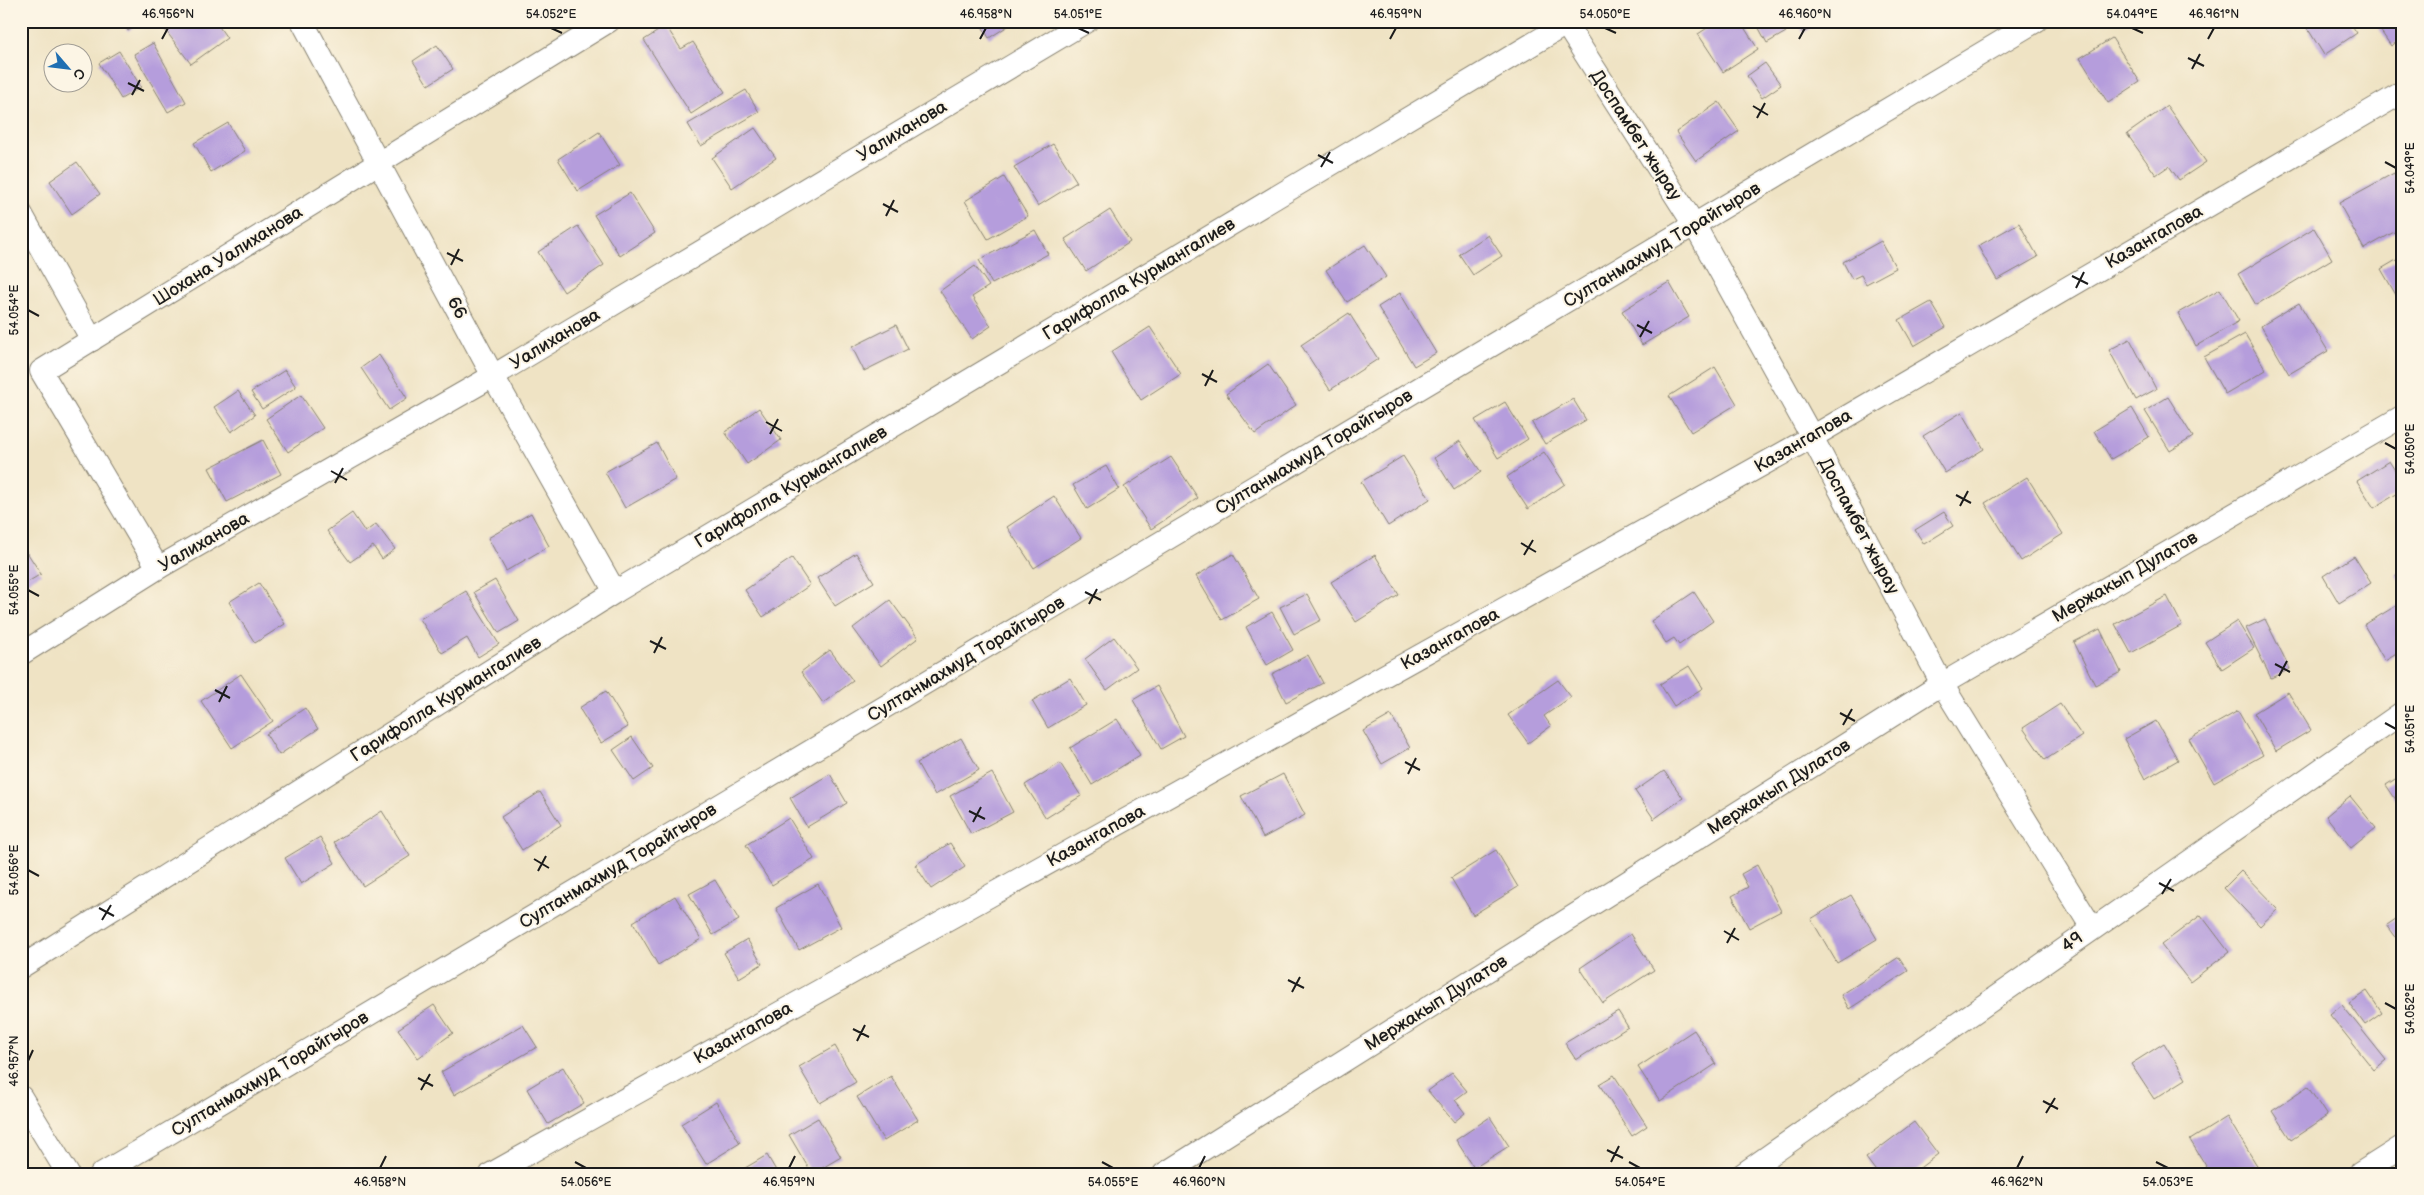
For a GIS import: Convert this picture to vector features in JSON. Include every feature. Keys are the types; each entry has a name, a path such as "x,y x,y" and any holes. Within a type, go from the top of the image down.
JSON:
{"street":[{"name":"66","path":"302,21 493,376 615,592"},
{"name":"Шохана Уалиханова","path":"158,568 41,371 609,21"},
{"name":"Уалиханова","path":"21,654 158,568 493,376 1087,21"},
{"name":"Султанмахмуд Торайгыров","path":"101,1174 1695,226 2036,21"},
{"name":"Доспамбет жырау","path":"1567,22 1695,226 1812,437 1942,684 2092,928"},
{"name":"Гарифолла Курмангалиев","path":"21,967 615,592 1567,22"},
{"name":"Казангапова","path":"491,1174 1812,437 2403,92"},
{"path":"21,213 92,340"},
{"name":"Мержакып Дулатов","path":"1164,1174 1942,684 2403,416"},
{"name":"49","path":"1742,1174 2403,712"},
{"path":"21,1097 68,1174"},
{"path":"2359,1174 2403,1146"}],"building":[{"path":"121,21 142,21 128,31"},
{"path":"171,21 215,21 227,38 191,64 163,27"},
{"path":"979,21 1016,21 989,38"},
{"path":"1718,21 1740,21 1758,49 1723,72 1698,34"},
{"path":"1755,21 1780,21 1786,32 1767,43"},
{"path":"1796,21 1823,21 1803,33"},
{"path":"2303,21 2349,21 2357,33 2324,55"},
{"path":"2374,21 2403,21 2403,38 2391,46"},
{"path":"666,26 681,49 693,42 725,92 691,114 644,40"},
{"path":"2112,38 2140,82 2108,103 2080,58"},
{"path":"153,43 186,102 168,112 134,54"},
{"path":"437,45 453,69 428,85 413,61"},
{"path":"119,51 141,87 121,99 99,63"},
{"path":"1765,63 1781,85 1762,98 1747,76"},
{"path":"746,90 759,112 701,146 688,124"},
{"path":"1719,102 1739,131 1696,161 1676,132"},
{"path":"2167,106 2206,162 2179,180 2169,166 2156,175 2127,134"},
{"path":"228,123 245,151 211,172 194,143"},
{"path":"755,128 776,158 732,188 712,158"},
{"path":"599,132 620,165 578,191 558,159"},
{"path":"1053,144 1077,182 1038,206 1014,167"},
{"path":"77,162 100,194 72,214 50,181"},
{"path":"2394,173 2403,190 2403,227 2364,249 2339,203"},
{"path":"1004,177 1028,216 988,239 965,201"},
{"path":"630,193 655,233 620,256 594,215"},
{"path":"1110,210 1130,242 1086,271 1065,239"},
{"path":"2019,223 2038,257 1997,280 1978,246"},
{"path":"578,226 604,265 564,292 538,252"},
{"path":"2314,228 2332,259 2256,305 2238,274"},
{"path":"1035,230 1048,254 992,284 979,260"},
{"path":"1488,235 1502,256 1473,275 1459,254"},
{"path":"1881,241 1896,268 1866,284 1861,275 1852,279 1843,262"},
{"path":"1365,245 1386,277 1347,302 1326,270"},
{"path":"2403,256 2403,307 2381,269"},
{"path":"975,266 989,286 972,297 991,326 972,339 940,291"},
{"path":"1669,282 1689,317 1642,345 1622,311"},
{"path":"2220,289 2239,321 2196,346 2178,313"},
{"path":"1400,293 1436,353 1414,366 1378,307"},
{"path":"1931,302 1946,327 1914,346 1899,320"},
{"path":"2299,303 2328,351 2289,374 2261,326"},
{"path":"1349,313 1378,359 1330,390 1301,345"},
{"path":"896,325 908,349 864,371 852,347"},
{"path":"1150,327 1181,374 1141,400 1111,352"},
{"path":"2245,334 2266,370 2225,394 2204,357"},
{"path":"2130,339 2156,389 2136,400 2109,350"},
{"path":"379,355 407,398 389,410 361,368"},
{"path":"1268,364 1296,405 1255,434 1226,394"},
{"path":"1715,367 1737,404 1691,432 1669,396"},
{"path":"285,370 296,387 262,409 251,392"},
{"path":"238,391 255,415 231,432 214,407"},
{"path":"301,395 323,428 288,452 266,419"},
{"path":"2168,397 2193,437 2170,451 2145,411"},
{"path":"1573,399 1586,420 1545,444 1532,423"},
{"path":"1505,402 1528,439 1498,458 1475,420"},
{"path":"759,408 781,440 747,464 725,432"},
{"path":"2132,408 2149,437 2111,459 2094,431"},
{"path":"1962,412 1984,449 1945,473 1923,436"},
{"path":"263,440 281,474 227,502 209,468"},
{"path":"1460,441 1481,472 1454,490 1434,458"},
{"path":"657,443 676,479 625,508 605,472"},
{"path":"1544,452 1565,484 1528,509 1507,477"},
{"path":"1403,456 1430,499 1388,526 1361,482"},
{"path":"1171,457 1198,498 1151,529 1124,487"},
{"path":"2389,461 2403,483 2403,490 2374,508 2357,481"},
{"path":"1106,466 1119,489 1087,509 1073,485"},
{"path":"2027,477 2063,534 2021,561 1985,503"},
{"path":"1054,496 1081,538 1034,568 1007,527"},
{"path":"1944,512 1953,526 1924,544 1915,530"},
{"path":"352,513 365,532 376,524 395,549 382,559 373,546 350,562 327,531"},
{"path":"531,513 549,546 506,571 488,538"},
{"path":"21,543 41,574 21,586"},
{"path":"856,553 874,582 835,606 817,578"},
{"path":"1233,554 1259,599 1222,620 1196,576"},
{"path":"1375,555 1399,595 1356,622 1331,582"},
{"path":"2354,556 2371,583 2339,603 2323,576"},
{"path":"792,558 810,585 763,617 745,590"},
{"path":"2403,571 2403,586 2396,575"},
{"path":"495,580 519,621 499,633 474,592"},
{"path":"259,583 285,624 255,643 229,602"},
{"path":"466,591 499,644 478,657 467,638 442,653 420,619"},
{"path":"1694,592 1713,621 1679,645 1674,638 1666,643 1651,621"},
{"path":"1307,594 1321,620 1294,634 1280,607"},
{"path":"2167,596 2182,625 2131,653 2115,624"},
{"path":"890,600 918,638 881,666 853,628"},
{"path":"2399,604 2403,610 2403,650 2385,661 2364,625"},
{"path":"1272,612 1293,650 1267,665 1246,627"},
{"path":"2265,619 2290,669 2271,678 2246,628"},
{"path":"2237,621 2254,648 2222,669 2205,642"},
{"path":"2100,629 2121,672 2095,685 2074,642"},
{"path":"1114,637 1137,668 1107,690 1085,659"},
{"path":"830,650 853,681 823,703 801,672"},
{"path":"1308,655 1323,683 1286,702 1272,674"},
{"path":"1689,666 1703,688 1674,706 1660,684"},
{"path":"241,674 273,721 232,748 201,701"},
{"path":"1070,678 1086,705 1048,728 1032,701"},
{"path":"1558,680 1571,697 1544,716 1551,726 1528,743 1508,715"},
{"path":"1157,686 1184,736 1161,749 1133,700"},
{"path":"606,691 628,727 601,743 579,708"},
{"path":"2288,692 2311,730 2276,751 2254,713"},
{"path":"2060,704 2082,736 2045,760 2023,728"},
{"path":"305,708 318,729 279,755 266,734"},
{"path":"2238,711 2263,755 2214,783 2189,739"},
{"path":"1391,715 1410,748 1382,764 1363,731"},
{"path":"1117,719 1140,755 1092,785 1070,748"},
{"path":"2156,721 2178,760 2145,779 2124,739"},
{"path":"632,737 653,768 634,781 613,750"},
{"path":"961,738 979,770 935,795 917,763"},
{"path":"1060,763 1081,796 1046,818 1025,785"},
{"path":"1664,771 1683,798 1654,819 1635,791"},
{"path":"992,773 1013,812 971,834 950,796"},
{"path":"830,774 847,803 807,827 790,798"},
{"path":"1283,774 1305,815 1263,838 1241,796"},
{"path":"2403,774 2403,810 2386,785"},
{"path":"540,792 561,825 522,850 501,817"},
{"path":"2350,796 2376,828 2351,848 2326,816"},
{"path":"382,811 410,856 363,886 334,842"},
{"path":"789,818 814,859 772,885 746,845"},
{"path":"320,837 335,863 301,884 285,858"},
{"path":"950,843 965,867 931,889 915,865"},
{"path":"1496,850 1518,887 1473,915 1451,878"},
{"path":"1757,865 1781,911 1749,928 1732,896 1748,887 1741,874"},
{"path":"2241,871 2278,909 2260,926 2224,888"},
{"path":"715,880 739,920 713,935 689,894"},
{"path":"818,884 841,927 799,950 776,908"},
{"path":"1851,895 1877,939 1837,963 1811,919"},
{"path":"675,896 701,939 658,965 633,922"},
{"path":"2403,914 2403,947 2387,925"},
{"path":"2201,915 2229,952 2190,982 2161,945"},
{"path":"1631,934 1654,970 1603,1003 1580,968"},
{"path":"747,939 762,964 739,978 724,953"},
{"path":"1899,957 1908,971 1849,1009 1841,995"},
{"path":"2367,991 2382,1013 2365,1025 2349,1003"},
{"path":"434,1005 453,1033 418,1058 398,1029"},
{"path":"2342,1005 2386,1060 2374,1070 2330,1015"},
{"path":"1618,1011 1628,1027 1576,1060 1565,1043"},
{"path":"523,1025 537,1047 454,1095 441,1072"},
{"path":"1694,1030 1716,1064 1660,1101 1638,1067"},
{"path":"2164,1043 2186,1079 2154,1099 2131,1064"},
{"path":"835,1046 856,1082 820,1103 799,1067"},
{"path":"563,1067 584,1103 548,1124 527,1089"},
{"path":"1452,1073 1467,1091 1455,1100 1465,1113 1454,1122 1428,1091"},
{"path":"1614,1075 1647,1126 1632,1136 1599,1084"},
{"path":"891,1076 918,1120 884,1141 857,1097"},
{"path":"2308,1087 2327,1116 2291,1140 2272,1111"},
{"path":"716,1102 740,1143 706,1164 681,1124"},
{"path":"1490,1117 1509,1146 1474,1168 1456,1140"},
{"path":"2227,1117 2258,1167 2248,1174 2211,1174 2190,1140"},
{"path":"818,1118 841,1157 812,1174 789,1135"},
{"path":"1914,1122 1938,1154 1912,1174 1878,1174 1866,1158"},
{"path":"767,1155 778,1174 735,1174"}]}
